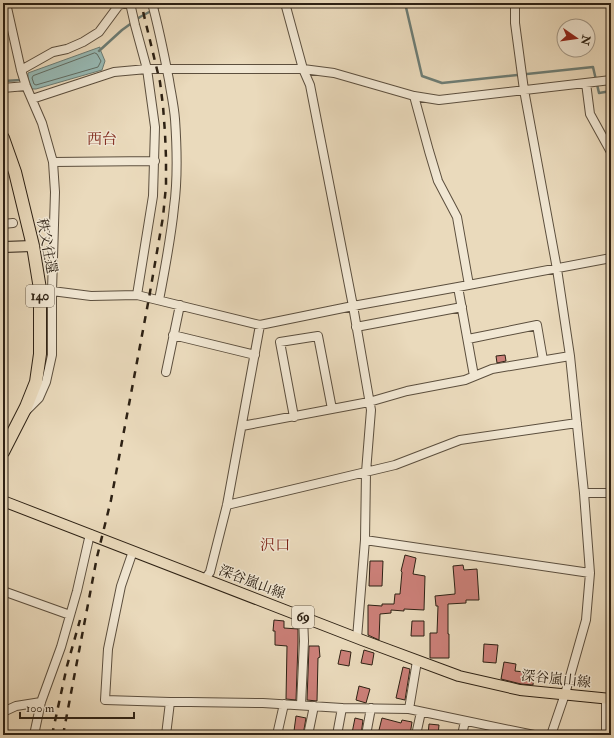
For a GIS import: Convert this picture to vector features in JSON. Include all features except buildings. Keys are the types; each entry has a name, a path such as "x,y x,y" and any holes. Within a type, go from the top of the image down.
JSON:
{"highway":[{"name":"秩父往還","path":"3,138 15,172 34,246 40,289 40,354 36,382 26,407 4,446"}],"main road":[{"path":"3,247 34,246"},
{"name":"深谷嵐山線","path":"3,501 459,676 520,690 608,698"}],"street":[{"path":"6,3 24,78 42,122 53,162 56,192 52,291 52,355 46,382 39,398 21,416"},
{"path":"3,88 24,78 53,52 68,49 99,32 118,5 129,3 147,69 155,127 153,196 137,295"},
{"path":"285,3 303,68 310,85 371,410 366,472 365,540 357,638"},
{"path":"515,3 514,23 524,90 557,269 570,356 584,493 590,573 586,620 565,694 551,735"},
{"path":"153,8 167,69 175,118 175,206 159,300"},
{"path":"32,99 114,72 147,69 303,68 334,74 414,96 439,100 611,80"},
{"path":"586,83 590,114 611,152"},
{"path":"414,96 438,181 457,217 469,285"},
{"path":"53,162 155,161"},
{"path":"3,224 13,223"},
{"path":"52,291 91,296 137,295 260,325 352,306 611,258"},
{"path":"458,287 474,376"},
{"path":"166,372 180,305"},
{"path":"356,327 462,307"},
{"path":"205,579 210,572 227,505 260,325"},
{"path":"468,339 537,325 543,360"},
{"path":"173,335 255,355"},
{"path":"294,417 280,342 318,336 332,409"},
{"path":"242,426 369,402 407,391 465,380 492,369 570,356"},
{"path":"227,505 395,465 460,440 577,423"},
{"path":"584,493 611,493"},
{"path":"34,735 41,702 61,648 77,591 90,534"},
{"path":"365,540 590,573"},
{"path":"133,551 121,586 108,649 105,700 284,704 342,708 409,709 508,732 534,735"},
{"path":"3,591 70,615"},
{"path":"301,706 304,641 303,617"},
{"path":"409,709 417,661"},
{"path":"606,735 608,698"},
{"path":"3,712 16,706 41,702"},
{"path":"166,735 170,702"},
{"path":"278,735 284,704"},
{"path":"308,735 314,706"},
{"path":"337,735 342,708"},
{"path":"366,735 371,708"},
{"path":"416,735 421,712"},
{"path":"462,735 465,721"}],"water":[{"path":"100,47 105,61 102,70 32,89 28,79 28,73"}],"waterway":[{"path":"156,9 159,7 158,3"},
{"path":"405,3 422,76 442,83 593,67 599,93 611,91"},
{"path":"99,51 122,30 151,11"},
{"path":"3,81 22,80"},
{"path":"3,286 3,326"}],"railway":[{"path":"63,735 97,557 111,500 163,217 166,186 163,106 160,82 141,3"},
{"path":"52,735 67,666 80,620"}],"district":[{"name":"西台","path":"102,139"},
{"name":"沢口","path":"275,545"}]}
